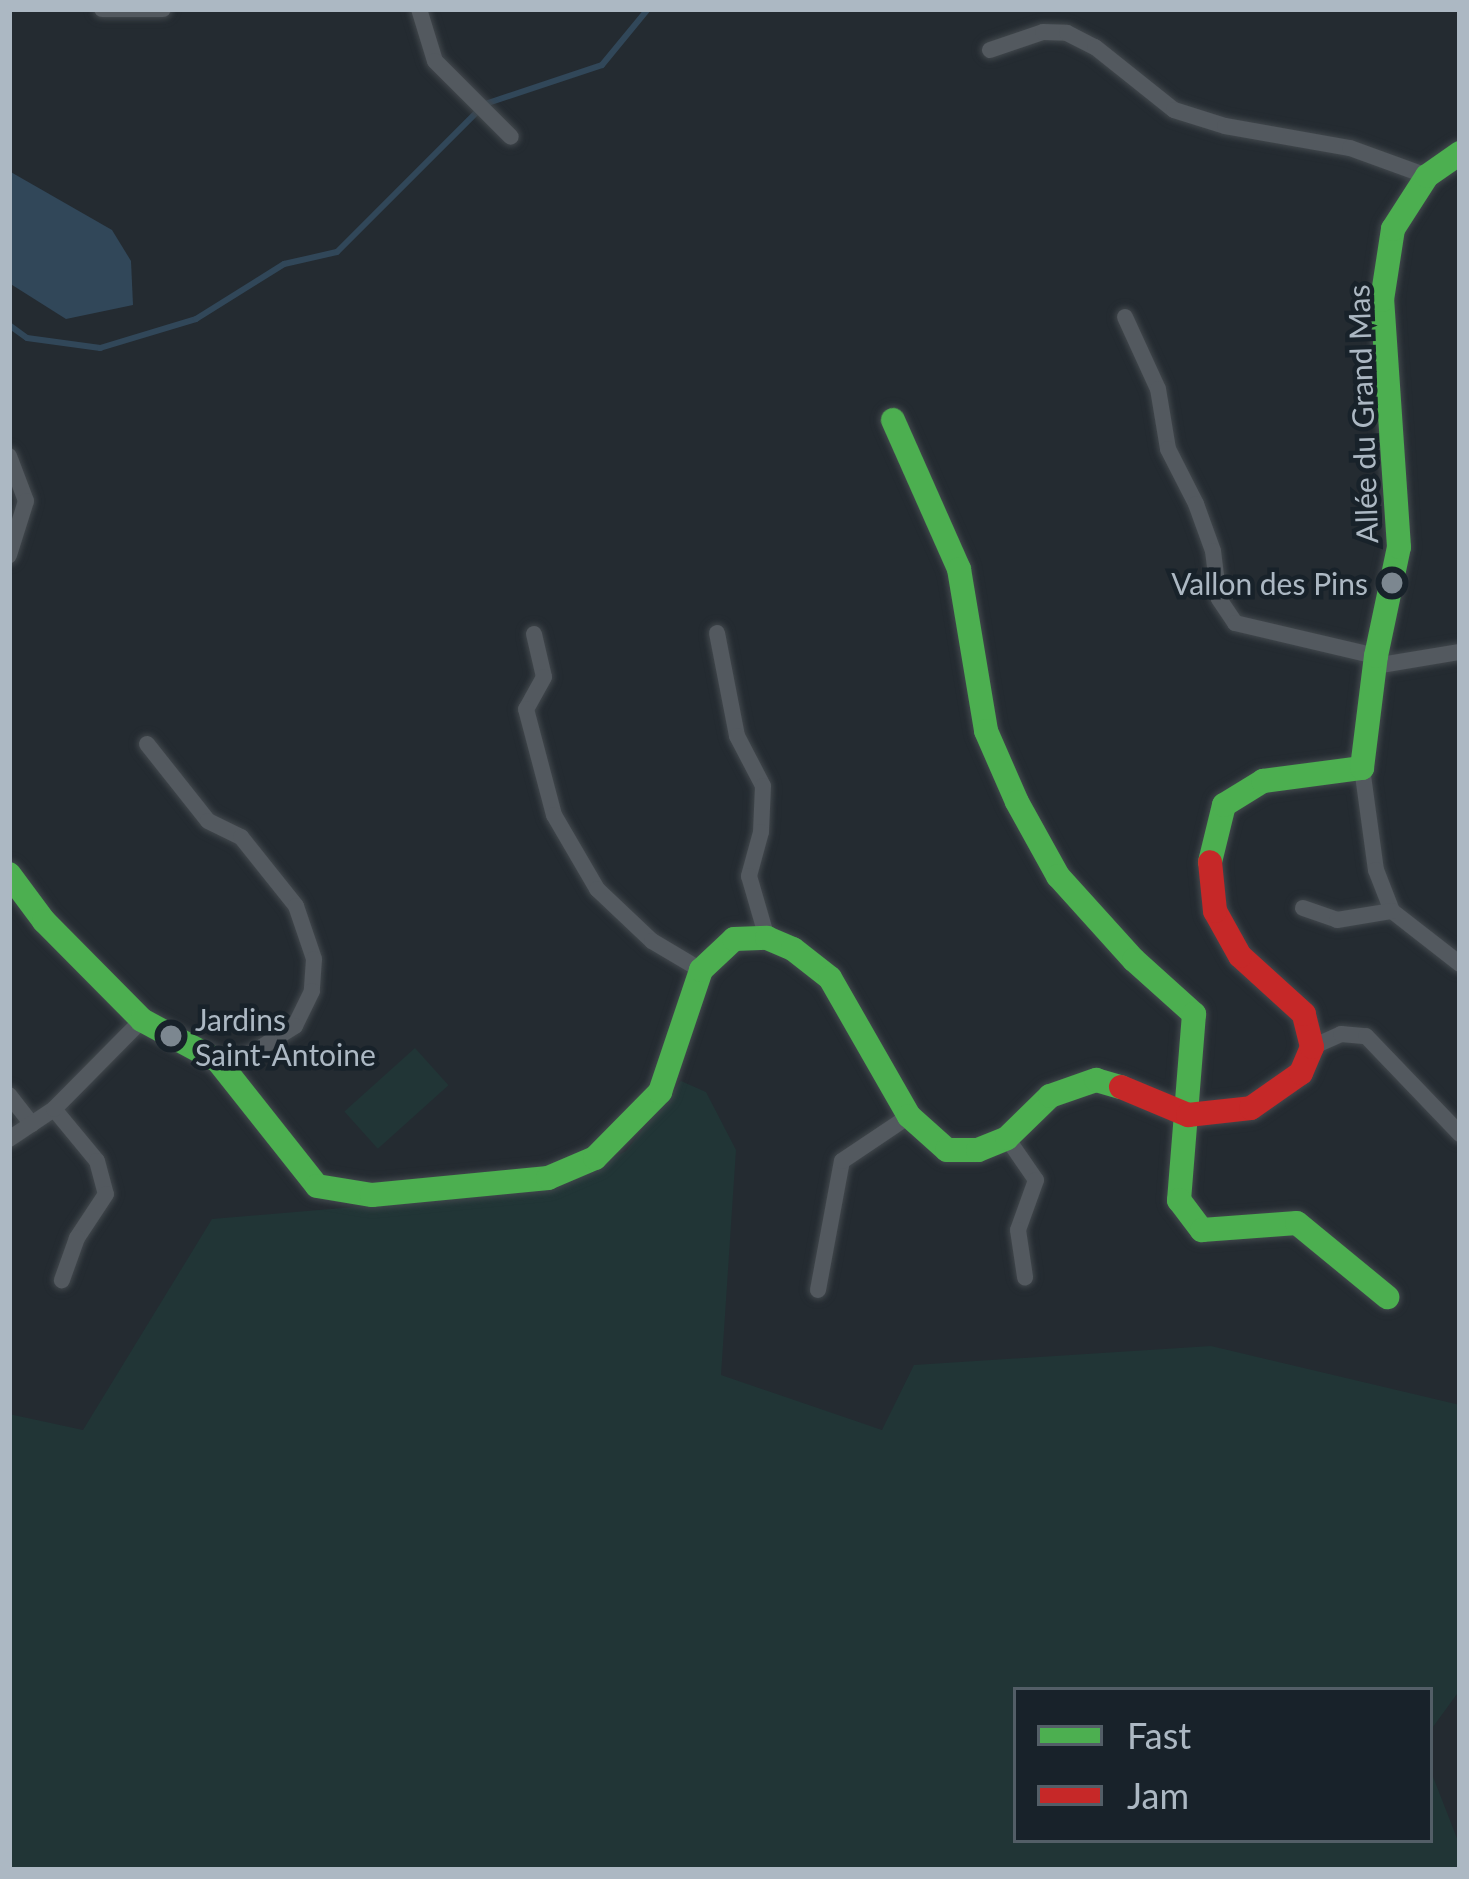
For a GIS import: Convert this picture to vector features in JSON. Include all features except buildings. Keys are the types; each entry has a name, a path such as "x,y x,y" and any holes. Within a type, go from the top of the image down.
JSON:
{"street":[{"path":"102,9 163,9"},
{"path":"419,9 435,61 511,137"},
{"path":"990,50 1043,32 1066,34 1095,47 1174,110 1225,126 1350,148 1427,176"},
{"name":"Allée du Grand Mas","path":"1362,768 1376,661 1399,547 1382,300 1393,230 1427,176 1460,153"},
{"path":"1125,316 1159,388 1168,449 1202,519 1213,550 1219,599 1234,622 1376,661 1460,652"},
{"path":"893,420 959,569 986,731 1017,802 1058,877 1134,960 1194,1014 1179,1200 1202,1230 1297,1223 1387,1298"},
{"path":"9,455 26,501 9,555"},
{"path":"717,633 737,736 764,786 761,832 748,876 767,938"},
{"path":"534,634 544,677 526,709 554,815 597,890 652,941 701,970"},
{"path":"147,744 208,821 241,837 282,889 296,907 314,958 312,991 295,1027 249,1055 218,1061"},
{"path":"9,874 44,921 142,1020 218,1061 317,1186 372,1195 548,1178 595,1158 660,1092 701,970 734,939 767,938 793,949 830,978 909,1116 947,1150 978,1150 1007,1138 1050,1096 1096,1080 1142,1092 1188,1115 1251,1108 1301,1073 1312,1047 1304,1014 1240,956 1215,911 1209,850 1224,805 1263,781 1362,768 1376,870 1392,911 1460,964"},
{"path":"1303,908 1337,920 1392,911"},
{"path":"9,1139 53,1109 142,1020"},
{"path":"1312,1047 1341,1034 1366,1036 1460,1134"},
{"path":"9,1095 32,1124"},
{"path":"53,1109 97,1161 106,1193 77,1238 62,1280"},
{"path":"818,1290 842,1161 909,1116"},
{"path":"1007,1138 1036,1180 1018,1229 1025,1277"}],"green space":[{"path":"415,1048 448,1085 378,1149 344,1112"},
{"path":"681,1081 706,1092 736,1150 721,1375 882,1430 914,1365 1211,1346 1460,1405 1460,1690 1433,1727 1433,1687 1013,1687 1013,1843 1433,1843 1433,1777 1460,1846 1460,1870 9,1870 9,1414 83,1430 212,1219 553,1190 626,1151"}],"water":[{"path":"9,171 112,230 131,261 133,305 66,319 9,283"}],"waterway":[{"path":"9,325 27,338 100,348 196,319 284,264 337,252 485,104 602,65 648,9"}],"traffic: fast":[{"path":"1210,862 1224,805 1263,781 1362,768 1376,656 1399,547 1382,300 1393,229 1427,176 1460,153"},
{"path":"893,420 959,569 986,731 1017,802 1058,876 1134,960 1194,1014 1179,1200 1202,1230 1297,1223 1387,1297"},
{"path":"9,874 44,921 142,1020 218,1061 317,1186 372,1195 548,1178 595,1158 660,1092 701,970 734,939 767,938 793,949 830,978 909,1116 947,1150 978,1150 1007,1138 1050,1096 1096,1080 1121,1087"}],"traffic: jam":[{"path":"1121,1087 1188,1115 1251,1108 1301,1073 1312,1047 1304,1014 1240,956 1215,911 1210,862"}],"place":[{"name":"Vallon des Pins","path":"1392,583"},
{"name":"Jardins Saint-Antoine","path":"171,1036"}]}
